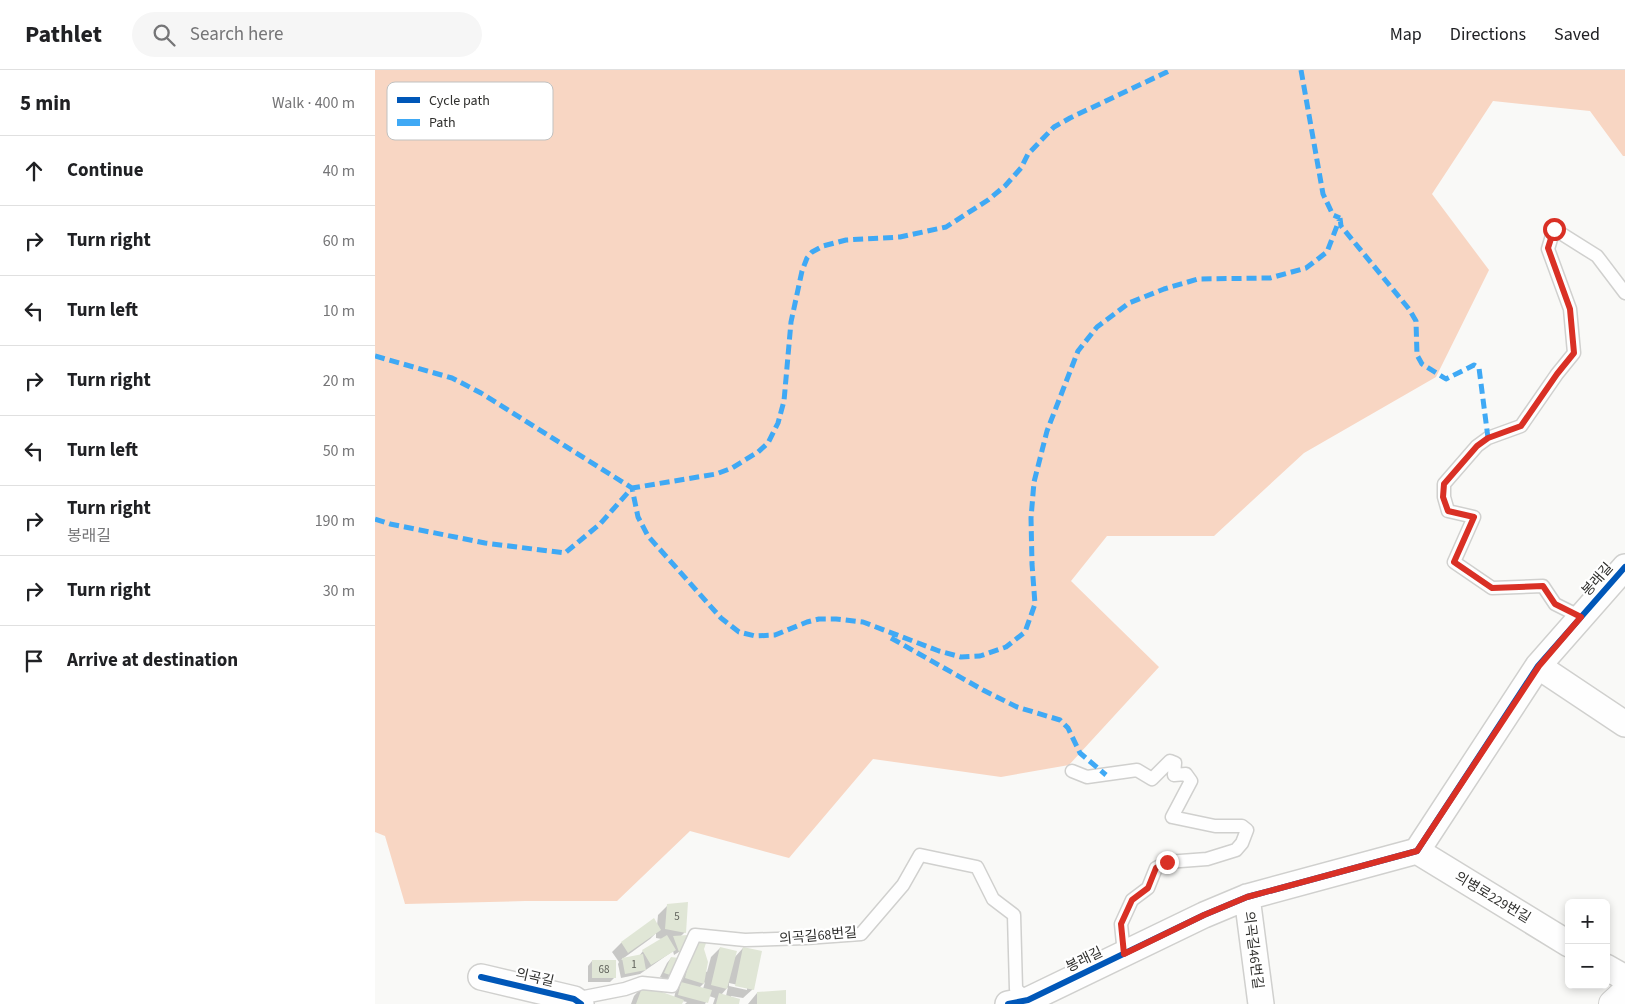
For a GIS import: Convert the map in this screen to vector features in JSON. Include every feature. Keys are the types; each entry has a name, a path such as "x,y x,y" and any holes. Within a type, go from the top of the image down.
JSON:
{"street":[{"name":"봉래길","path":"1021,1003 1204,915 1247,897 1417,851 1539,666 1625,567"},
{"path":"1539,666 1625,724"},
{"name":"의병로229번길","path":"1417,851 1565,942"},
{"name":"의곡길46번길","path":"1247,897 1261,1004"},
{"path":"1610,969 1625,978"},
{"name":"의곡길","path":"481,977 577,1002"},
{"path":"1613,1004 1625,993"}],"lane":[{"path":"1581,617 1555,604 1543,586 1492,588 1454,562 1474,517 1448,511 1443,497 1444,484 1477,446 1488,438 1521,426 1574,353 1570,309 1548,248 1554,229 1597,256 1625,293"},
{"path":"1072,771 1087,777 1137,770 1152,779 1170,761 1175,763 1174,775 1185,774 1191,781 1172,817 1215,826 1243,826 1247,830 1242,843 1236,850 1207,859 1167,862 1156,868 1148,888 1132,900 1121,924 1124,954"},
{"name":"의곡길68번길","path":"577,1002 643,983 672,986 695,935 745,940 861,934 903,885 920,855 977,867 993,899 1014,916 1016,989 1021,1003"}],"shaded area":[{"path":"375,70 1625,70 1625,156 1623,156 1590,111 1493,101 1432,194 1489,270 1436,377 1304,453 1214,536 1107,536 1071,581 1159,667 1069,765 1001,777 873,759 789,858 690,831 617,901 405,904 385,836 375,832"}],"building":[{"path":"688,902 686,933 665,929 667,904"},
{"path":"654,918 661,930 628,953 621,942"},
{"path":"667,935 676,950 651,965 642,950"},
{"path":"688,935 688,946 679,952 673,936"},
{"path":"695,938 706,943 704,949 708,962 704,984 685,978"},
{"path":"720,947 737,951 727,989 711,985"},
{"path":"743,947 762,951 754,990 735,986"},
{"path":"643,954 646,970 625,974 622,958"},
{"path":"671,957 679,958 673,976 664,973"},
{"path":"592,960 616,960 616,978 592,978"},
{"path":"681,982 712,990 708,1003 678,995"},
{"path":"643,985 684,1000 682,1004 636,1004"},
{"path":"786,990 786,1004 757,1004 757,992"},
{"path":"719,993 740,999 739,1004 716,1004"}],"marked path":[{"path":"375,519 390,524 485,543 565,553 600,524 632,488 716,474 732,468 758,452 768,443 778,423 784,401 791,322 802,271 807,258 812,252 823,246 846,240 900,237 946,227 988,200 1005,186 1021,168 1028,154 1054,127 1171,70"},
{"path":"1301,70 1323,194 1333,215 1340,218"},
{"path":"1340,218 1341,226 1409,309 1416,321 1417,355 1422,364 1446,379 1474,365 1479,368 1488,438"},
{"path":"375,356 452,378 481,393 632,488 638,517 648,536 721,618 739,632 755,636 775,635 807,622 819,619 836,619 863,622 939,651 961,657 980,656 1006,647 1025,632 1035,604 1031,518 1034,482 1047,431 1078,351 1097,327 1129,303 1164,289 1198,279 1270,278 1306,268 1327,252 1340,218"},
{"path":"891,638 1017,707 1060,720 1068,728 1080,753 1106,775"}],"cycle path":[{"path":"1008,1004 1028,1000 1204,915 1247,897 1417,851 1538,666 1625,567"},
{"path":"481,977 574,999 581,1004"}],"route":[{"path":"1167,862 1156,868 1148,888 1132,900 1121,924 1124,954 1204,915 1247,897 1417,851 1539,666 1581,617 1555,604 1543,586 1492,588 1454,562 1474,517 1448,511 1443,497 1444,484 1477,446 1488,438 1521,426 1574,353 1570,309 1548,248 1554,229"}]}
